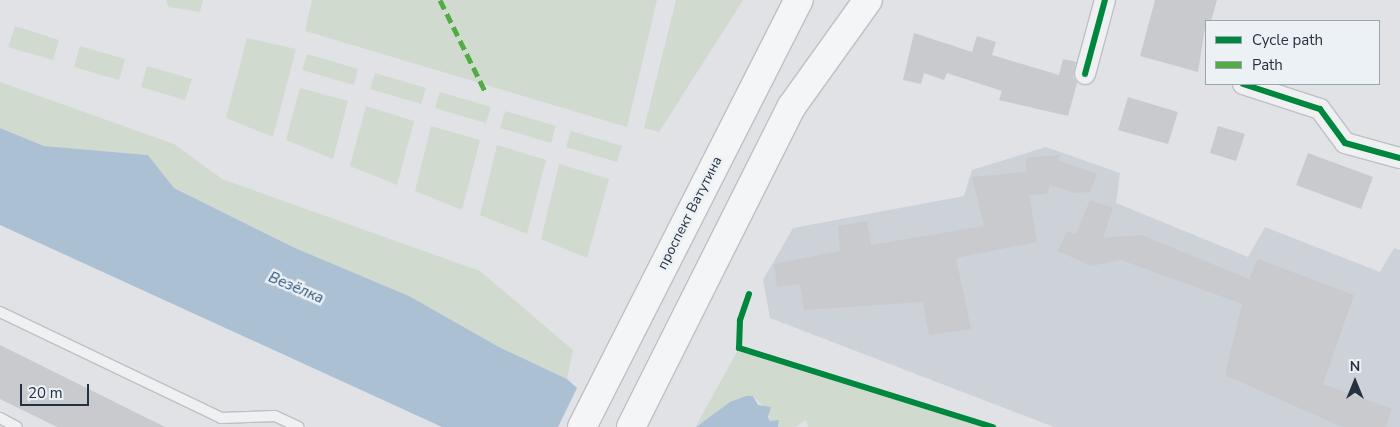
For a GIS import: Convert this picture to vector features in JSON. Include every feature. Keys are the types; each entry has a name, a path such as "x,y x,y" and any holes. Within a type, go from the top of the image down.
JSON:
{"main road":[{"name":"проспект Ватутина","path":"582,427 799,0"},
{"path":"630,427 792,106 868,0"}],"street":[{"path":"1085,74 1105,0"},
{"path":"1246,85 1320,109 1345,142 1400,158"}],"lane":[{"path":"0,312 221,418 275,416 299,427"},
{"path":"0,418 17,427"}],"shaded area":[{"path":"166,0 203,0 200,12 169,7"},
{"path":"312,0 657,0 627,127 305,31"},
{"path":"676,0 743,0 659,132 644,128"},
{"path":"15,26 59,40 53,60 8,47"},
{"path":"247,38 296,49 273,137 226,118"},
{"path":"80,46 125,59 119,80 74,67"},
{"path":"307,54 358,69 354,85 302,70"},
{"path":"147,66 192,79 185,100 141,87"},
{"path":"375,73 426,88 421,104 370,89"},
{"path":"0,82 174,144 222,179 480,271 573,350 567,379 499,347 409,296 295,248 174,188 148,155 44,146 0,128"},
{"path":"300,88 348,101 333,159 286,140"},
{"path":"440,92 491,107 486,123 435,108"},
{"path":"366,106 414,121 397,185 350,166"},
{"path":"505,111 556,126 551,143 500,128"},
{"path":"431,126 480,140 462,210 415,191"},
{"path":"571,131 622,146 617,162 566,147"},
{"path":"497,145 546,160 527,234 480,215"},
{"path":"1046,147 1120,173 1116,203 1248,257 1265,227 1380,272 1394,248 1400,250 1400,427 1054,427 770,318 763,280 793,228 964,196 972,170"},
{"path":"559,164 609,179 587,258 541,239"},
{"path":"739,348 778,363 986,427 808,427 806,420 795,427 778,427 779,421 770,421 769,412 753,396 746,396 696,426"}],"water":[{"name":"Везёлка","path":"0,128 44,146 148,155 174,188 295,248 409,296 499,347 567,379 621,427 442,427 0,225"},
{"path":"746,396 753,396 758,405 771,407 768,417 770,421 779,420 778,427 696,427 730,402"}],"pier":[{"path":"578,386 622,425 623,427 558,427"}],"building":[{"path":"1155,0 1217,0 1211,20 1205,20 1198,72 1140,56"},
{"path":"914,33 972,52 977,36 996,42 992,55 1059,75 1063,59 1076,62 1073,77 1077,83 1068,116 999,100 1002,91 947,73 944,80 924,73 921,84 903,80"},
{"path":"1128,97 1178,112 1168,144 1118,130"},
{"path":"1218,126 1245,134 1236,161 1210,153"},
{"path":"1308,153 1373,177 1361,209 1296,185"},
{"path":"1060,155 1058,160 1097,174 1090,192 1074,193 1050,185 1047,194 1029,195 1037,242 956,258 971,329 929,335 923,302 804,310 800,284 777,287 774,264 840,251 838,226 867,221 871,245 984,226 972,177 1026,172 1026,158"},
{"path":"1090,200 1113,208 1103,238 1141,235 1249,279 1258,259 1354,295 1323,384 1392,409 1386,427 1342,427 1225,375 1242,304 1121,260 1091,266 1058,251 1067,231 1076,234"},
{"path":"0,345 165,427 57,427 0,399"}],"marked path":[{"path":"440,0 486,93"}],"cycle path":[{"path":"1085,74 1105,0"},
{"path":"1246,85 1320,109 1345,143 1400,158"},
{"path":"749,294 740,320 739,348 993,427"}]}
